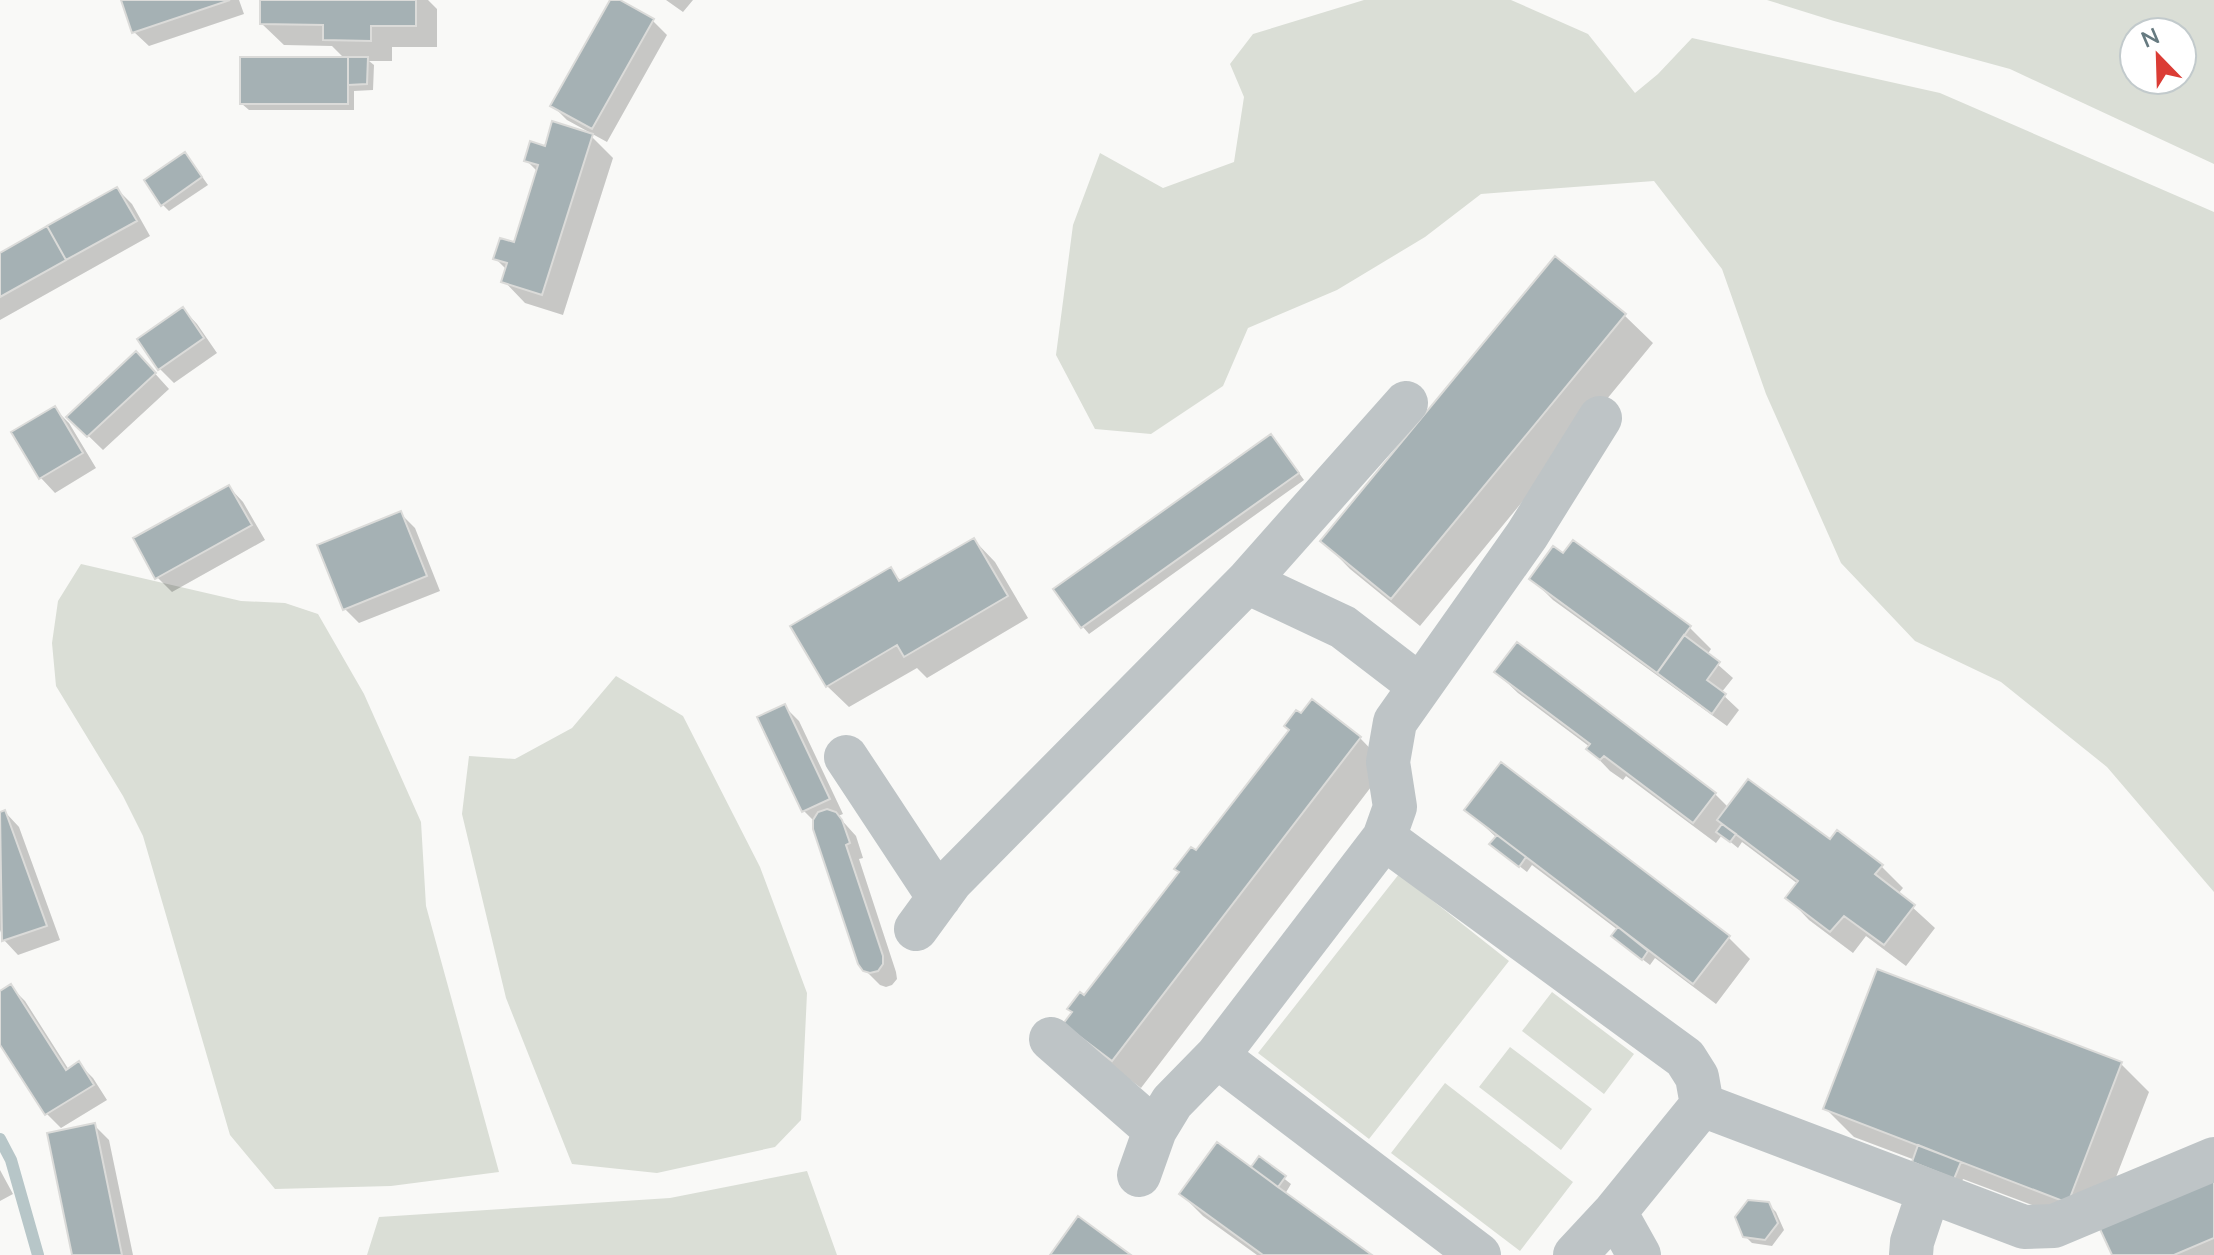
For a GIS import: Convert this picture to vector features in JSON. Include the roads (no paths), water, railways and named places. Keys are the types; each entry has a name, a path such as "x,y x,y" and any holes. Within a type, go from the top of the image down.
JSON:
{"lane":[{"path":"846,757 927,914 951,881 1247,582 1406,403"},
{"path":"1139,1175 1155,1130 1172,1102 1217,1056 1384,838 1395,807 1388,762 1395,722 1527,535 1600,418"},
{"path":"1247,582 1343,627 1420,686"},
{"path":"1384,838 1685,1058 1697,1077 1702,1105 1615,1212 1575,1255"},
{"path":"1051,1039 1155,1130"},
{"path":"1217,1056 1479,1255"},
{"path":"1702,1105 2024,1227 2054,1226 2214,1159"},
{"path":"1911,1255 1912,1242 1929,1191"},
{"path":"1615,1212 1639,1255"}],"waterway":[{"path":"0,1139 11,1160 38,1255"}]}
